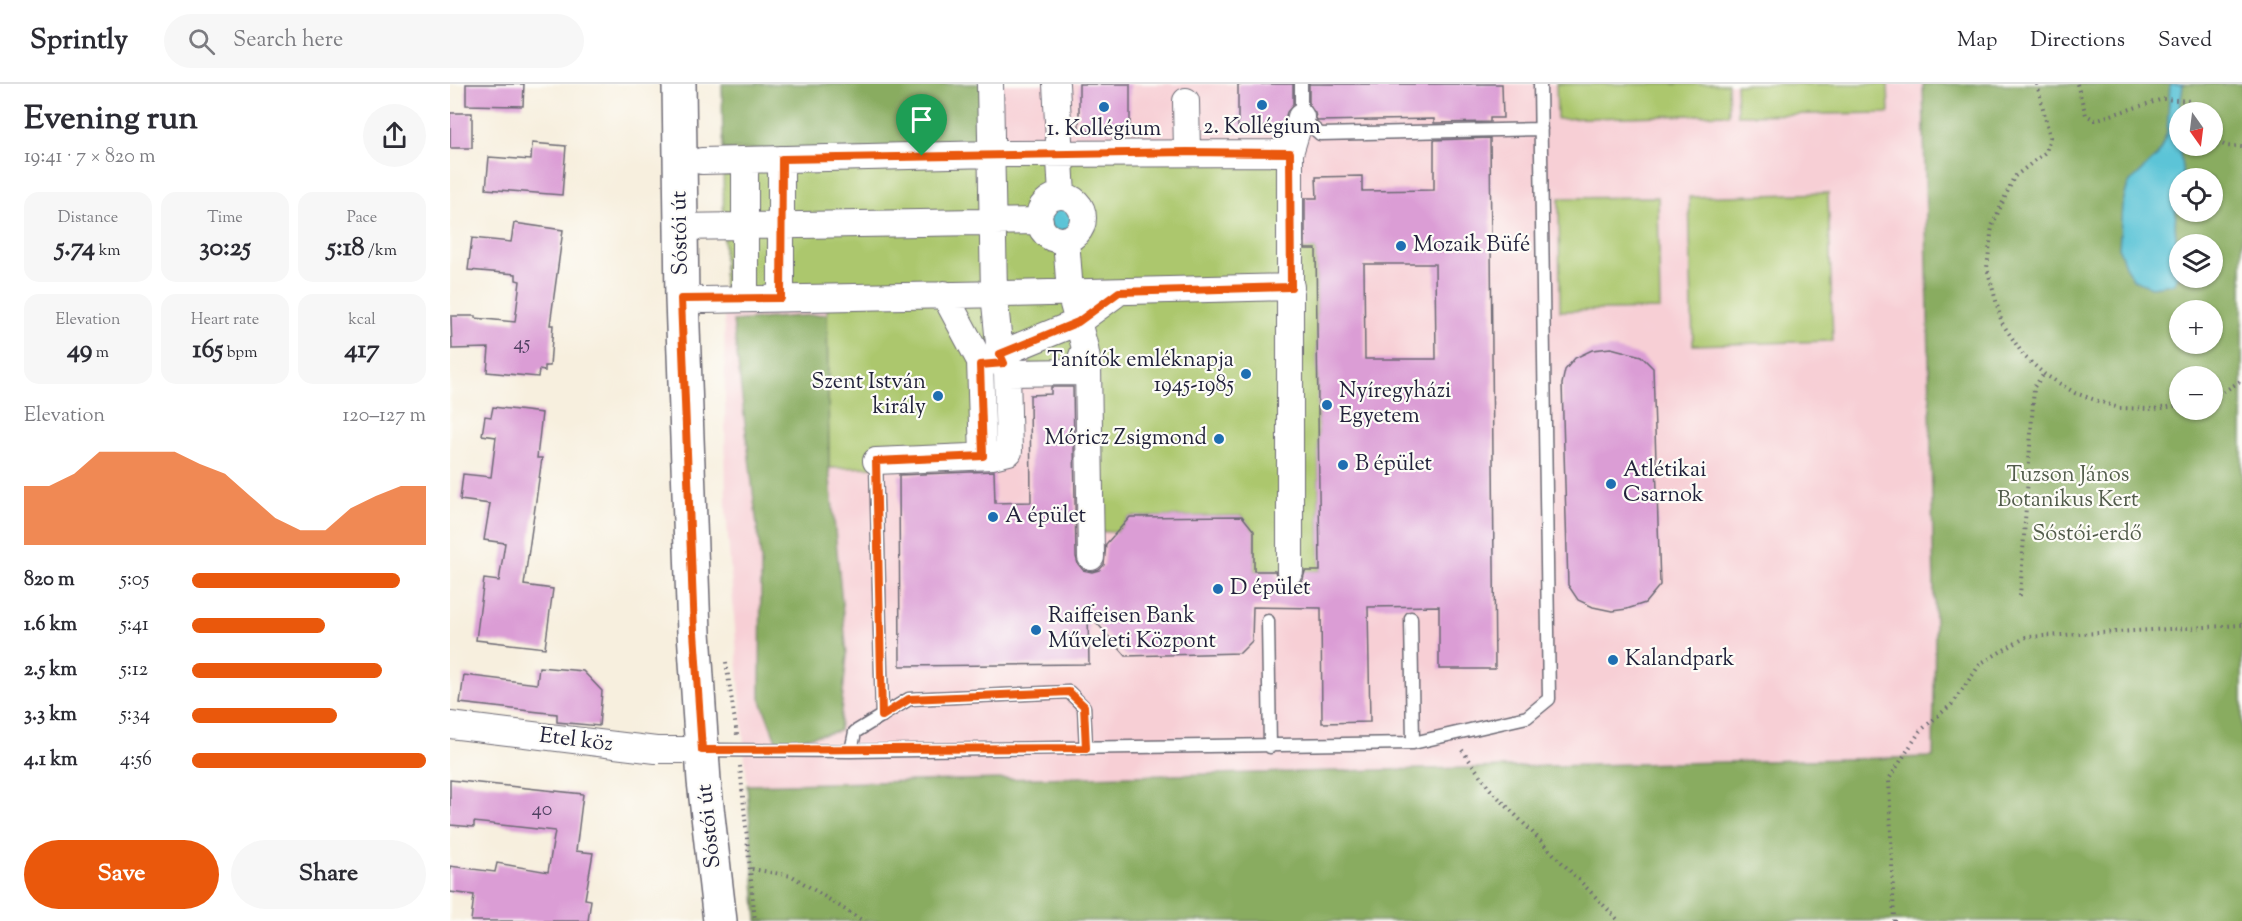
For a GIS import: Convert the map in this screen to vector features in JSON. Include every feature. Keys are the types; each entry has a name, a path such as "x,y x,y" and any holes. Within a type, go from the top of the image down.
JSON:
{"main road":[{"name":"Sóstói út","path":"680,84 681,299 694,632 702,750 720,921"}],"street":[{"path":"876,461 983,456 1009,452 998,364 994,293 990,84"},
{"path":"1056,84 1062,196"},
{"path":"1186,101 1187,152"},
{"path":"1290,571 1290,153 1301,117"},
{"path":"702,161 992,154 1290,153"},
{"path":"781,298 782,159"},
{"path":"745,160 745,299"},
{"path":"1062,196 1075,201 1082,212 1083,219 1078,232 1066,239 1052,238 1046,233 1040,220 1043,206 1048,201 1062,196"},
{"path":"680,228 1040,220"},
{"path":"1066,239 1070,293 1088,366 1091,556"},
{"path":"681,299 1291,287"},
{"path":"998,364 1078,322 1119,292"},
{"path":"944,294 998,364 1076,372 1085,348"},
{"name":"Etel köz","path":"450,725 656,750 702,750"}],"lane":[{"path":"1302,84 1301,117 1320,134 1541,129"},
{"path":"702,750 1270,747 1413,743 1527,717 1550,699 1540,84"},
{"path":"876,461 882,716"},
{"path":"1411,618 1413,743"},
{"path":"1268,621 1270,747"},
{"path":"851,751 855,732 909,699 1069,692 1084,706 1086,748"}],"path":[{"path":"2037,84 2050,137 2046,153 2014,177 1992,226 1987,268 2002,323 2024,356 2044,374 2075,393 2119,408 2155,409 2169,407"},
{"path":"2077,84 2086,115 2095,120 2163,99 2191,102"},
{"path":"2223,144 2242,147"},
{"path":"2020,596 2034,387 2044,374"},
{"path":"2223,392 2242,380"},
{"path":"1894,921 1889,779 1920,732 1952,704 1981,663 2026,637 2242,625"},
{"path":"1450,735 1490,789 1619,921"},
{"path":"752,869 792,876 863,921"}],"shaded area":[{"name":"Nyíregyházi Egyetem","path":"722,84 1923,84 1935,634 1934,757 747,785 726,511"}],"green space":[{"path":"722,84 988,84 990,151 723,149"},
{"path":"1556,84 1728,84 1729,114 1557,119"},
{"path":"1736,84 1888,84 1889,113 1737,115"},
{"name":"Sóstói-erdő","path":"1923,84 2242,84 2242,921 757,921 747,785 1933,757 1935,634"},
{"path":"723,149 1287,157 1291,250 1316,249 1320,571 1254,571 1254,531 1242,516 1130,517 1116,532 1087,531 1084,378 1030,366 1028,343 990,346 994,465 829,468 827,297 724,298"},
{"path":"1828,193 1833,341 1693,345 1689,197"},
{"path":"1658,197 1660,309 1560,311 1559,198"},
{"path":"827,314 829,468 847,655 839,731 777,743 760,698 761,560 733,321"}],"water":[{"path":"2170,84 2183,84 2181,102 2169,102 2169,156 2180,156 2182,168 2169,168 2169,222 2175,222 2175,234 2169,234 2169,285 2151,287 2134,280 2126,268 2119,249 2122,206 2128,184 2158,155 2167,133"},
{"path":"1061,205 1070,209 1074,218 1070,227 1061,231 1052,227 1048,218 1052,209"}],"building":[{"path":"466,84 524,84 523,106 466,105"},
{"name":"1. Kollégium","path":"1079,84 1130,84 1130,130 1079,131"},
{"name":"2. Kollégium","path":"1238,84 1293,84 1293,105 1287,112 1283,126 1238,127"},
{"path":"1309,84 1502,84 1503,118 1490,118 1490,122 1434,123 1434,119 1317,121 1309,105"},
{"path":"450,113 472,113 472,148 450,148"},
{"path":"1490,138 1495,669 1439,669 1439,606 1368,607 1370,722 1322,723 1321,608 1253,607 1252,641 1240,653 1126,656 1088,613 1089,664 900,666 899,475 994,471 995,503 1031,502 1030,395 1051,394 1051,387 1073,387 1076,557 1083,570 1092,572 1104,565 1106,544 1130,517 1242,516 1254,531 1254,571 1275,571 1282,584 1291,586 1303,579 1305,571 1320,571 1316,249 1305,249 1305,198 1317,198 1316,177 1362,176 1362,191 1434,190 1434,140","holes":["1364,264 1435,264 1436,359 1365,359"]},
{"path":"532,143 566,146 562,195 486,189 489,157 531,160"},
{"path":"514,223 563,230 550,325 553,325 550,366 545,366 545,371 539,370 538,377 487,372 489,348 452,349 451,316 475,316 475,318 515,322 520,281 516,280 516,274 468,270 472,238 511,242"},
{"name":"Atlétikai Csarnok","path":"1611,348 1641,356 1653,368 1660,585 1645,603 1612,611 1593,607 1578,600 1568,585 1562,384 1565,370 1575,358 1592,350"},
{"path":"493,407 542,413 537,458 542,458 524,585 553,589 545,648 476,640 484,579 499,581 505,543 484,540 490,504 460,500 463,474 491,477 496,437 482,435 485,416 491,417"},
{"path":"539,667 583,671 602,691 599,726 557,722 557,714 460,703 464,675 537,684"},
{"path":"450,780 583,794 576,851 593,853 585,899 591,900 588,921 471,921 474,895 450,892 450,866 495,872 497,863 548,872 555,831 474,822 474,827 450,825"}],"place":[{"name":"2. Kollégium","path":"1262,105"},
{"name":"1. Kollégium","path":"1104,107"},
{"name":"Mozaik Büfé","path":"1401,246"},
{"name":"Tanítók emléknapja 1945-1985","path":"1246,374"},
{"name":"Szent István király","path":"938,396"},
{"name":"Nyíregyházi Egyetem","path":"1327,405"},
{"name":"Móricz Zsigmond","path":"1219,439"},
{"name":"B épület","path":"1343,465"},
{"name":"Atlétikai Csarnok","path":"1611,484"},
{"name":"A épület","path":"993,517"},
{"name":"D épület","path":"1218,589"},
{"name":"Raiffeisen Bank Műveleti Központ","path":"1036,630"},
{"name":"Kalandpark","path":"1613,660"}],"route":[{"path":"1187,152 1290,153 1291,287 1119,292 1078,322 1000,354 1004,363 980,365 983,456 876,461 882,716 909,699 1069,692 1084,706 1086,748 702,750 694,632 681,299 781,298 782,159 922,156 1187,152"}],"park label":[{"name":"Tuzson János Botanikus Kert","path":"2068,488"}]}
